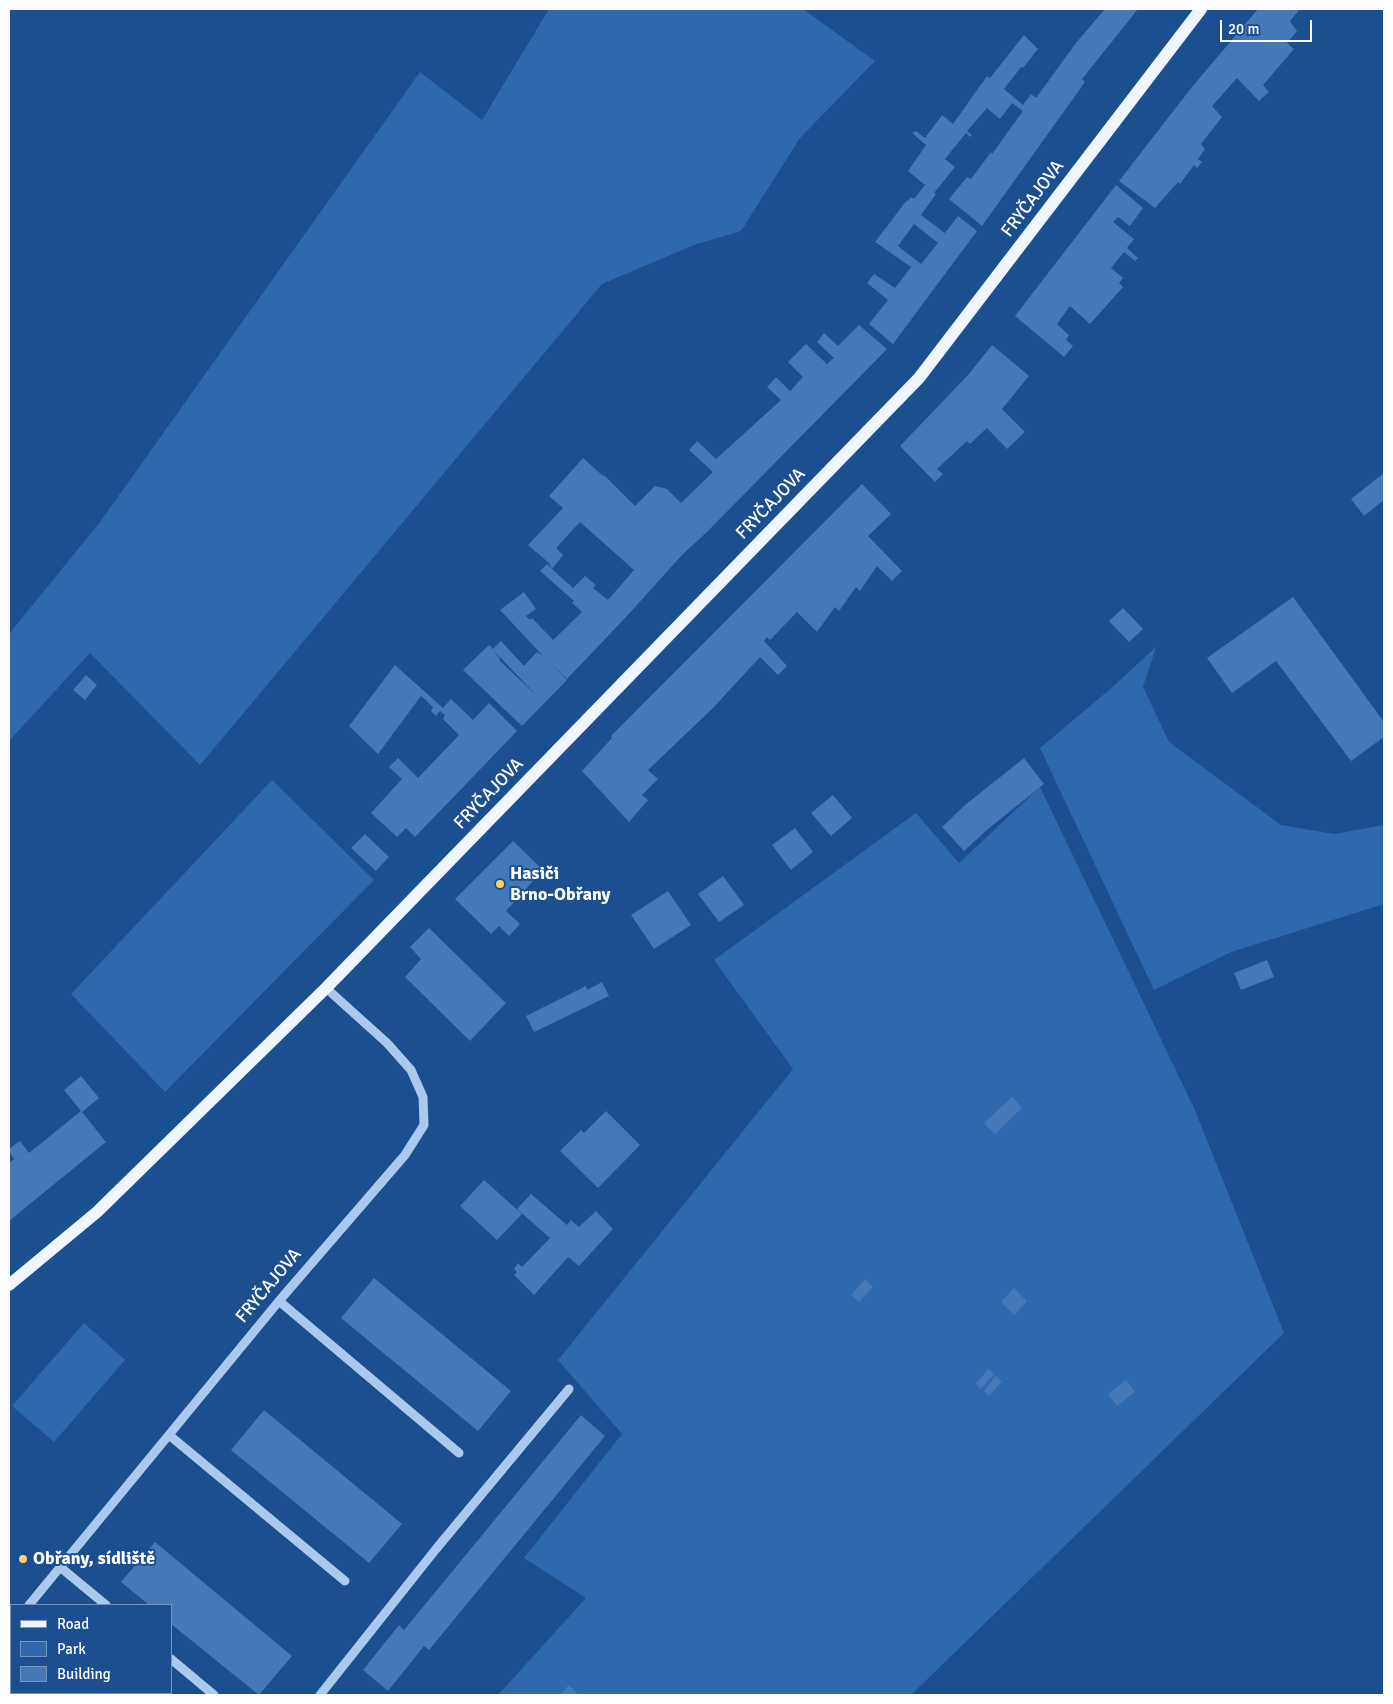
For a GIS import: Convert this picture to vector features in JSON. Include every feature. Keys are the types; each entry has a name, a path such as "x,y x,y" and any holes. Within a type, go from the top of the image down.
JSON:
{"main road":[{"name":"FRYČAJOVA","path":"9,1285 97,1212 326,988 919,378 1201,9"}],"street":[{"name":"FRYČAJOVA","path":"30,1604 279,1301 405,1155 424,1125 423,1097 411,1070 387,1043 326,988"},
{"path":"279,1301 459,1453"},
{"path":"320,1695 436,1549 569,1389"},
{"path":"169,1435 345,1581"},
{"path":"60,1567 105,1604"},
{"path":"172,1660 214,1695"}],"green space":[{"path":"549,9 803,9 875,61 800,138 741,231 694,245 602,284 200,765 90,653 9,741 9,634 100,522 420,72 482,120"},
{"path":"1156,647 1143,687 1169,742 1281,825 1334,834 1384,825 1384,904 1231,952 1154,990 1040,748 1108,691"},
{"path":"272,780 374,880 165,1092 71,994"},
{"path":"1040,787 1194,1108 1284,1333 911,1695 498,1695 586,1598 524,1558 622,1434 558,1360 793,1069 714,960 916,813 959,863"},
{"path":"84,1323 125,1360 54,1442 12,1406"}],"building":[{"path":"1105,9 1138,9 1082,79 1085,82 982,226 949,199 967,177 971,179 1023,111 1012,103 1000,119 987,108 967,131 972,135 970,137 966,133 945,159 955,167 934,193 936,194 921,215 945,233 958,216 977,231 893,344 869,324 888,300 867,283 874,274 895,288 911,267 875,242 907,200 911,197 914,199 925,185 908,171 926,145 912,133 916,131 925,138 942,115 953,124 987,76 990,78 1024,35 1038,49 1004,89 1023,105 1031,94 1036,98 1076,43","holes":["914,224 938,243 921,264 898,246"]},
{"path":"1258,9 1300,9 1290,21 1297,31 1287,43 1294,49 1263,85 1269,92 1259,101 1237,78 1212,106 1222,117 1201,144 1205,149 1198,159 1202,162 1197,168 1194,165 1180,184 1178,182 1155,208 1119,181 1192,87"},
{"path":"1116,185 1143,208 1130,226 1118,217 1113,222 1134,239 1127,248 1138,258 1135,261 1124,252 1111,268 1123,278 1119,283 1123,287 1090,324 1070,306 1057,324 1069,335 1066,340 1073,346 1064,357 1015,316"},
{"path":"859,325 887,349 683,554 567,679 546,659 567,680 522,726 463,670 489,645 493,649 501,641 524,666 537,652 543,656 500,610 524,592 536,609 526,616 530,620 532,618 553,640 582,612 572,603 574,601 540,571 547,564 552,569 549,563 528,545 563,508 549,496 583,458 604,475 635,506 655,486 667,489 681,503 713,472 689,450 697,441 716,459 781,400 767,387 776,377 790,391 803,377 788,362 806,344 827,364 834,358 817,342 824,333 838,346","holes":["580,522 634,570 608,600 593,588 596,585 585,576 573,588 552,569 563,555 556,548","494,651 538,697 499,660"]},
{"path":"992,345 1029,376 1002,409 1025,432 1007,449 987,428 970,444 967,441 937,469 943,474 935,482 900,446 968,375"},
{"path":"1384,473 1384,500 1364,516 1351,499"},
{"path":"862,484 891,514 868,536 902,571 892,581 877,566 860,591 856,587 839,611 835,607 817,632 797,612 770,640 767,637 764,641 787,666 778,675 760,657 713,708 648,770 658,779 642,795 648,800 629,822 582,771 612,738 611,736"},
{"path":"1293,597 1384,722 1384,737 1351,761 1276,661 1232,693 1207,658"},
{"path":"1123,608 1143,629 1129,642 1109,621"},
{"path":"395,665 443,708 451,699 473,720 489,703 517,731 415,837 406,828 397,837 371,813 402,779 389,767 398,758 418,778 459,735 443,719 445,715 440,711 436,716 431,711 433,707 421,696 378,754 349,726"},
{"path":"86,675 97,685 85,700 73,690"},
{"path":"1024,758 1044,784 964,851 942,827 965,805"},
{"path":"833,795 852,818 831,836 811,813"},
{"path":"795,828 813,852 791,870 772,845"},
{"path":"365,834 389,857 376,871 351,848"},
{"name":"Hasiči Brno-Obřany","path":"513,841 543,870 506,911 520,924 509,936 499,926 491,934 455,899"},
{"path":"723,876 744,905 719,922 698,894"},
{"path":"668,891 691,925 654,949 631,915"},
{"path":"429,928 506,1003 470,1041 405,977 421,959 410,947"},
{"path":"1267,960 1274,977 1241,990 1234,973"},
{"path":"602,982 609,996 534,1032 526,1016 586,986 587,990"},
{"path":"81,1076 99,1098 82,1112 106,1142 9,1221 9,1163 14,1159 9,1149 20,1141 29,1153 81,1111 64,1090"},
{"path":"1012,1097 1022,1108 995,1134 984,1123"},
{"path":"606,1111 640,1145 598,1188 560,1151 581,1130 584,1133"},
{"path":"484,1180 522,1214 497,1240 460,1206"},
{"path":"531,1194 567,1225 571,1220 579,1227 596,1211 613,1229 579,1266 568,1257 534,1295 514,1275 517,1272 514,1269 518,1263 522,1267 550,1238 517,1209"},
{"path":"374,1278 511,1391 478,1431 341,1318"},
{"path":"865,1279 873,1287 859,1302 851,1295"},
{"path":"1014,1288 1027,1301 1014,1315 1001,1302"},
{"path":"988,1369 994,1374 981,1389 976,1384"},
{"path":"995,1376 1002,1381 989,1396 984,1391"},
{"path":"1126,1380 1135,1392 1117,1406 1108,1394"},
{"path":"264,1410 402,1524 369,1563 231,1450"},
{"path":"581,1415 605,1436 429,1650 424,1646 388,1691 363,1670 399,1625 404,1630"},
{"path":"155,1542 292,1656 259,1695 172,1625 172,1604 148,1604 121,1582"},
{"path":"569,1685 579,1695 559,1695"},
{"path":"70,1694 72,1695 28,1695"}],"place":[{"name":"Hasiči Brno-Obřany","path":"500,884"},
{"name":"Obřany, sídliště","path":"23,1559"}]}
